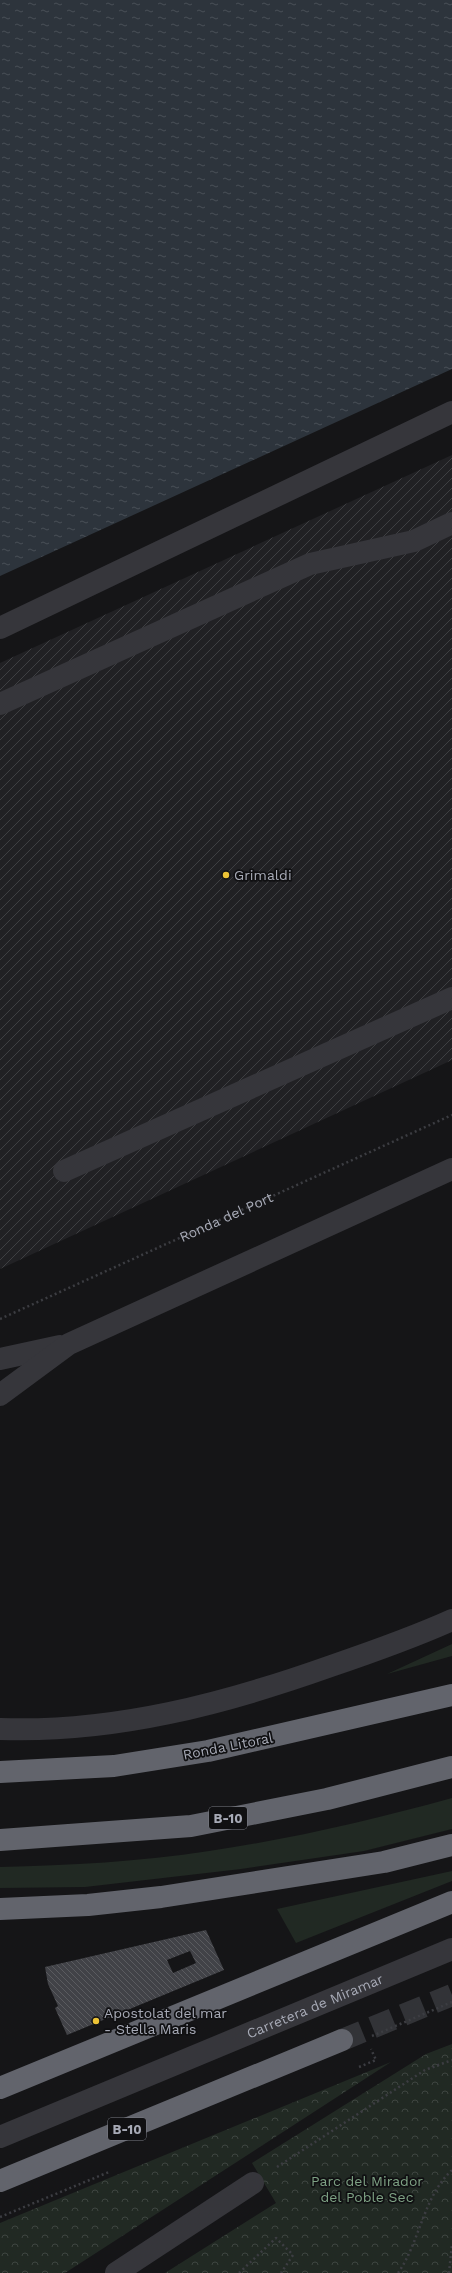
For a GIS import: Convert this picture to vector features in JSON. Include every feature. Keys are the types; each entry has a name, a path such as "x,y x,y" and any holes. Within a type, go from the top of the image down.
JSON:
{"highway":[{"name":"Ronda Litoral","path":"0,1772 114,1766 208,1751 452,1695"},
{"name":"B-10","path":"0,1840 190,1826 326,1799 452,1767"},
{"path":"0,1909 88,1904 161,1897 384,1862 452,1845"},
{"path":"0,2088 452,1902"},
{"name":"B-10","path":"0,2181 342,2040"}],"street":[{"path":"0,628 452,412"},
{"path":"0,704 310,564 414,541 452,523"},
{"path":"64,1171 452,998"},
{"path":"0,1395 69,1344 452,1169"},
{"path":"0,1359 69,1344"},
{"path":"0,1729 94,1726 226,1701 412,1638 452,1620"},
{"name":"Carretera de Miramar","path":"0,2137 452,1949"},
{"path":"116,2273 253,2183"}],"path":[{"name":"Ronda del Port","path":"0,1319 452,1115"},
{"path":"253,2183 425,2070 452,2060"},
{"path":"400,2272 421,2220 444,2178 452,2170"},
{"path":"239,2273 276,2238 293,2255 281,2273"},
{"path":"449,2273 452,2244"}],"shaded area":[{"name":"Grimaldi","path":"452,455 452,1060 0,1269 0,663"}],"green space":[{"path":"452,1644 452,1656 387,1674"},
{"path":"452,1798 452,1829 364,1851 241,1869 85,1887 0,1888 0,1867 105,1862 183,1855 270,1841 392,1814"},
{"path":"452,1871 452,1881 296,1943 277,1909"},
{"name":"Parc del Mirador del Poble Sec","path":"452,2044 452,2273 165,2273 276,2203 252,2163 426,2054"},
{"path":"391,2062 65,2273 0,2273 0,2223"}],"water":[{"path":"0,0 452,0 452,369 0,576"}],"building":[{"path":"206,1930 224,1970 67,2035 55,2008 58,2006 48,1984 45,1967","holes":["190,1951 196,1963 173,1973 167,1960"]}],"tunnel":[{"path":"342,2040 452,1995"}],"place":[{"name":"Grimaldi","path":"226,875"},
{"name":"Apostolat del mar - Stella Maris","path":"96,2021"}]}
